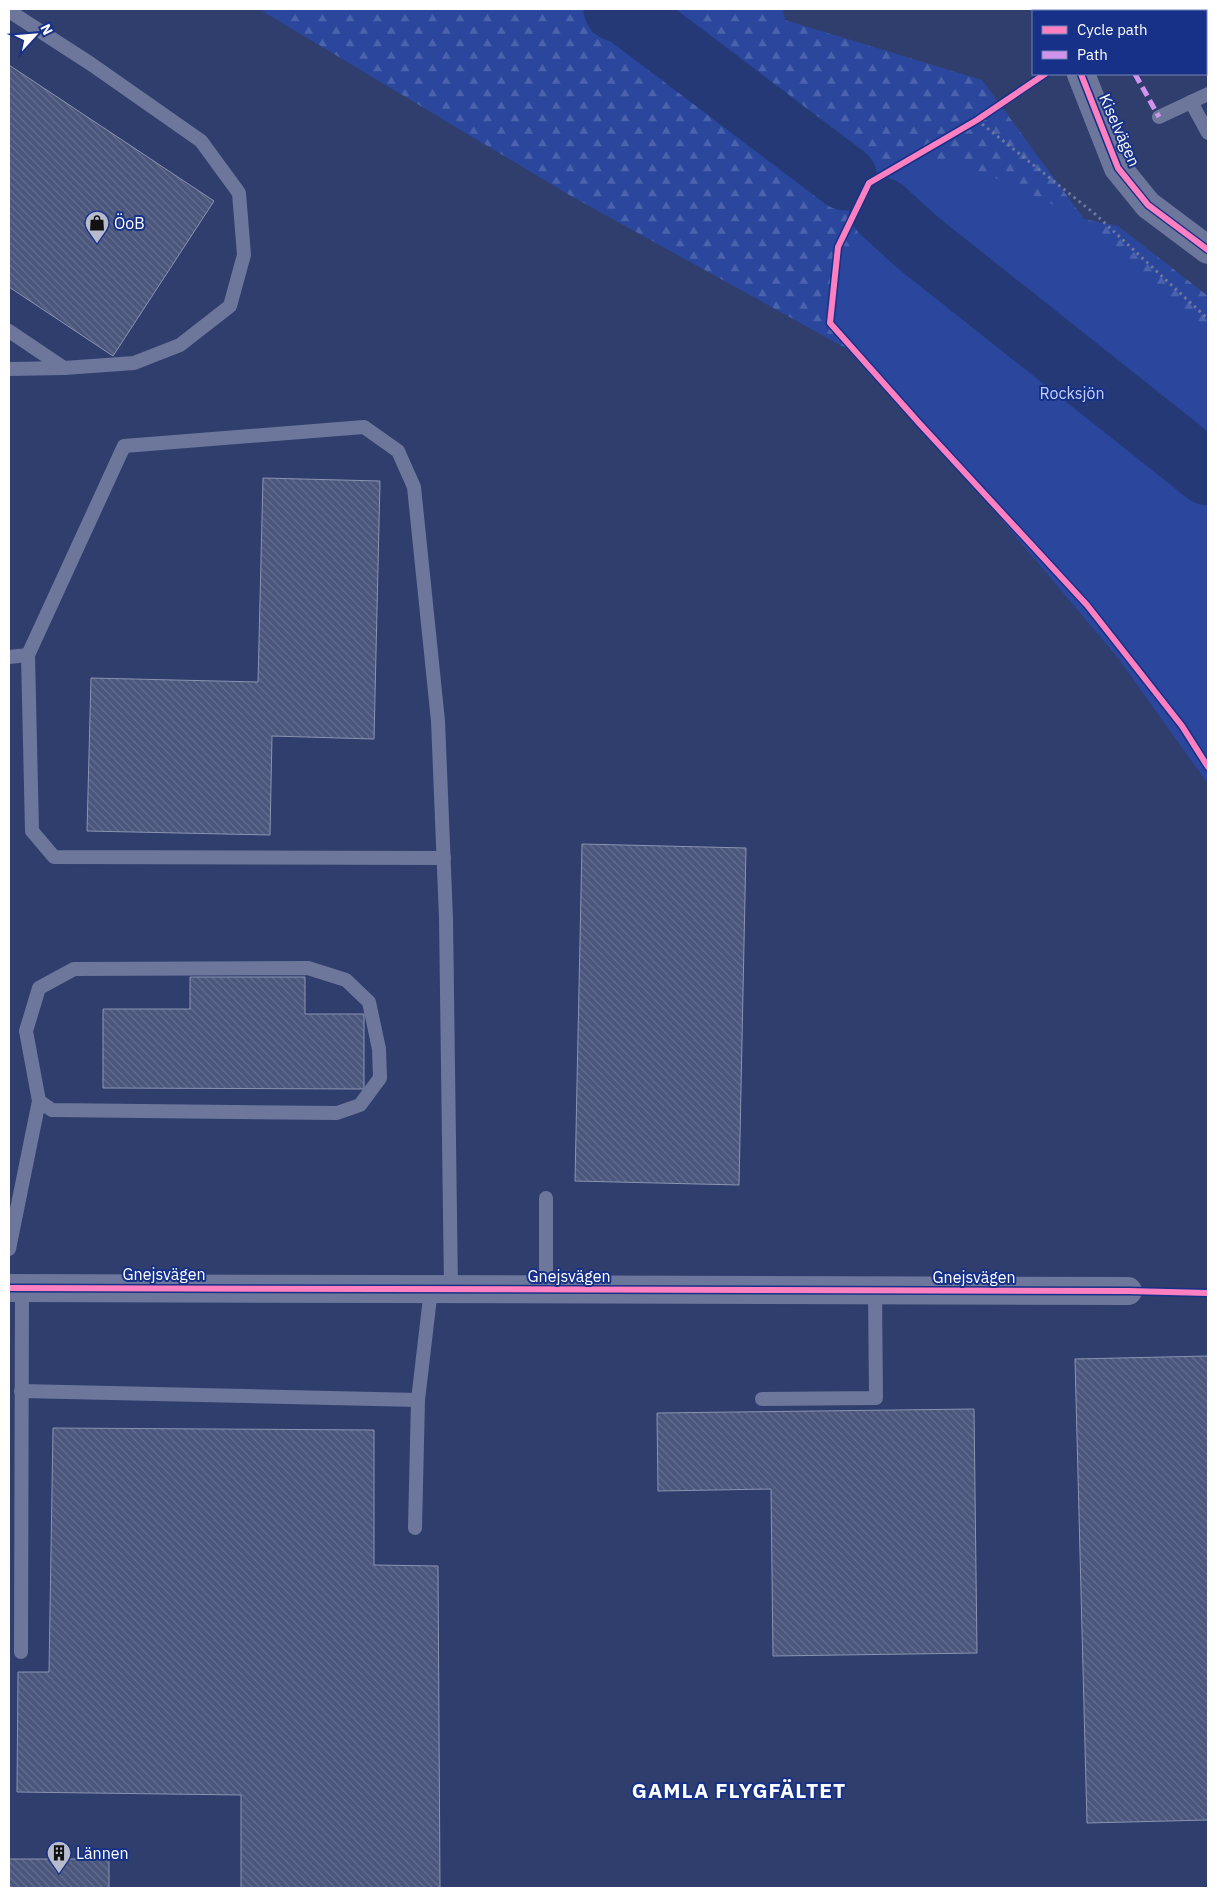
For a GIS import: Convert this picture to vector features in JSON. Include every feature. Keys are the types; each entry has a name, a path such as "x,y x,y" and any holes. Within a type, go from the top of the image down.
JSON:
{"street":[{"name":"Kiselvägen","path":"1081,75 1118,168 1148,205 1208,250"},
{"name":"Gnejsvägen","path":"15,1288 1128,1291"}],"lane":[{"path":"9,11 91,64 202,141 239,193 244,255 230,306 180,345 134,364 9,369"},
{"path":"1159,117 1208,94"},
{"path":"1191,102 1208,133"},
{"path":"9,331 64,368"},
{"path":"415,1528 418,1400 441,1289 446,918 444,858 438,721 414,487 398,451 364,427 124,446 28,655 32,831 54,857 444,858"},
{"path":"9,657 28,655"},
{"path":"9,1249 39,1101 26,1032 40,988 74,969 308,968 346,980 369,1002 379,1048 380,1078 360,1106 337,1113 52,1110 39,1101"},
{"path":"546,1198 546,1289"},
{"path":"15,1288 21,1391 21,1652"},
{"path":"762,1399 876,1398 875,1290"},
{"path":"21,1391 418,1400"}],"path":[{"path":"977,120 1095,214 1208,319"}],"green space":[{"path":"259,9 783,9 785,20 982,80 1084,219 1118,226 1208,296 1208,753 860,356 571,196"},
{"path":"1208,9 1208,22 1207,10 1106,10"},
{"name":"Rocksjön","path":"945,159 993,177 1084,219 1208,334 1208,784 1118,658 986,501 860,356 838,317 835,281 881,183 910,163"}],"building":[{"name":"ÖoB","path":"9,65 214,201 113,356 9,287"},
{"path":"263,478 380,481 374,739 272,736 270,835 87,831 91,678 258,682"},
{"path":"582,844 746,848 739,1185 575,1181"},
{"path":"190,977 305,977 305,1014 364,1014 364,1089 103,1088 103,1009 190,1009"},
{"path":"1208,1356 1208,1820 1087,1823 1075,1359"},
{"path":"974,1409 977,1653 773,1656 771,1489 658,1491 657,1413"},
{"path":"53,1428 374,1430 374,1565 438,1566 440,1888 241,1888 241,1795 17,1792 18,1672 49,1672"},
{"name":"Lännen","path":"9,1859 109,1859 109,1888 9,1888"}],"waterway":[{"path":"616,9 627,13 845,178"},
{"path":"882,210 917,242 1208,473"}],"marked path":[{"path":"1136,75 1159,117"}],"cycle path":[{"path":"1044,75 977,120 869,183 838,247 830,323 920,424 1087,605 1182,726 1208,767"},
{"path":"1081,75 1118,168 1148,205 1208,250"},
{"path":"9,1288 1128,1291 1208,1293"}],"place":[{"name":"ÖoB","path":"97,244"},
{"name":"Lännen","path":"59,1874"}],"district":[{"name":"GAMLA FLYGFÄLTET","path":"739,1790"}]}
